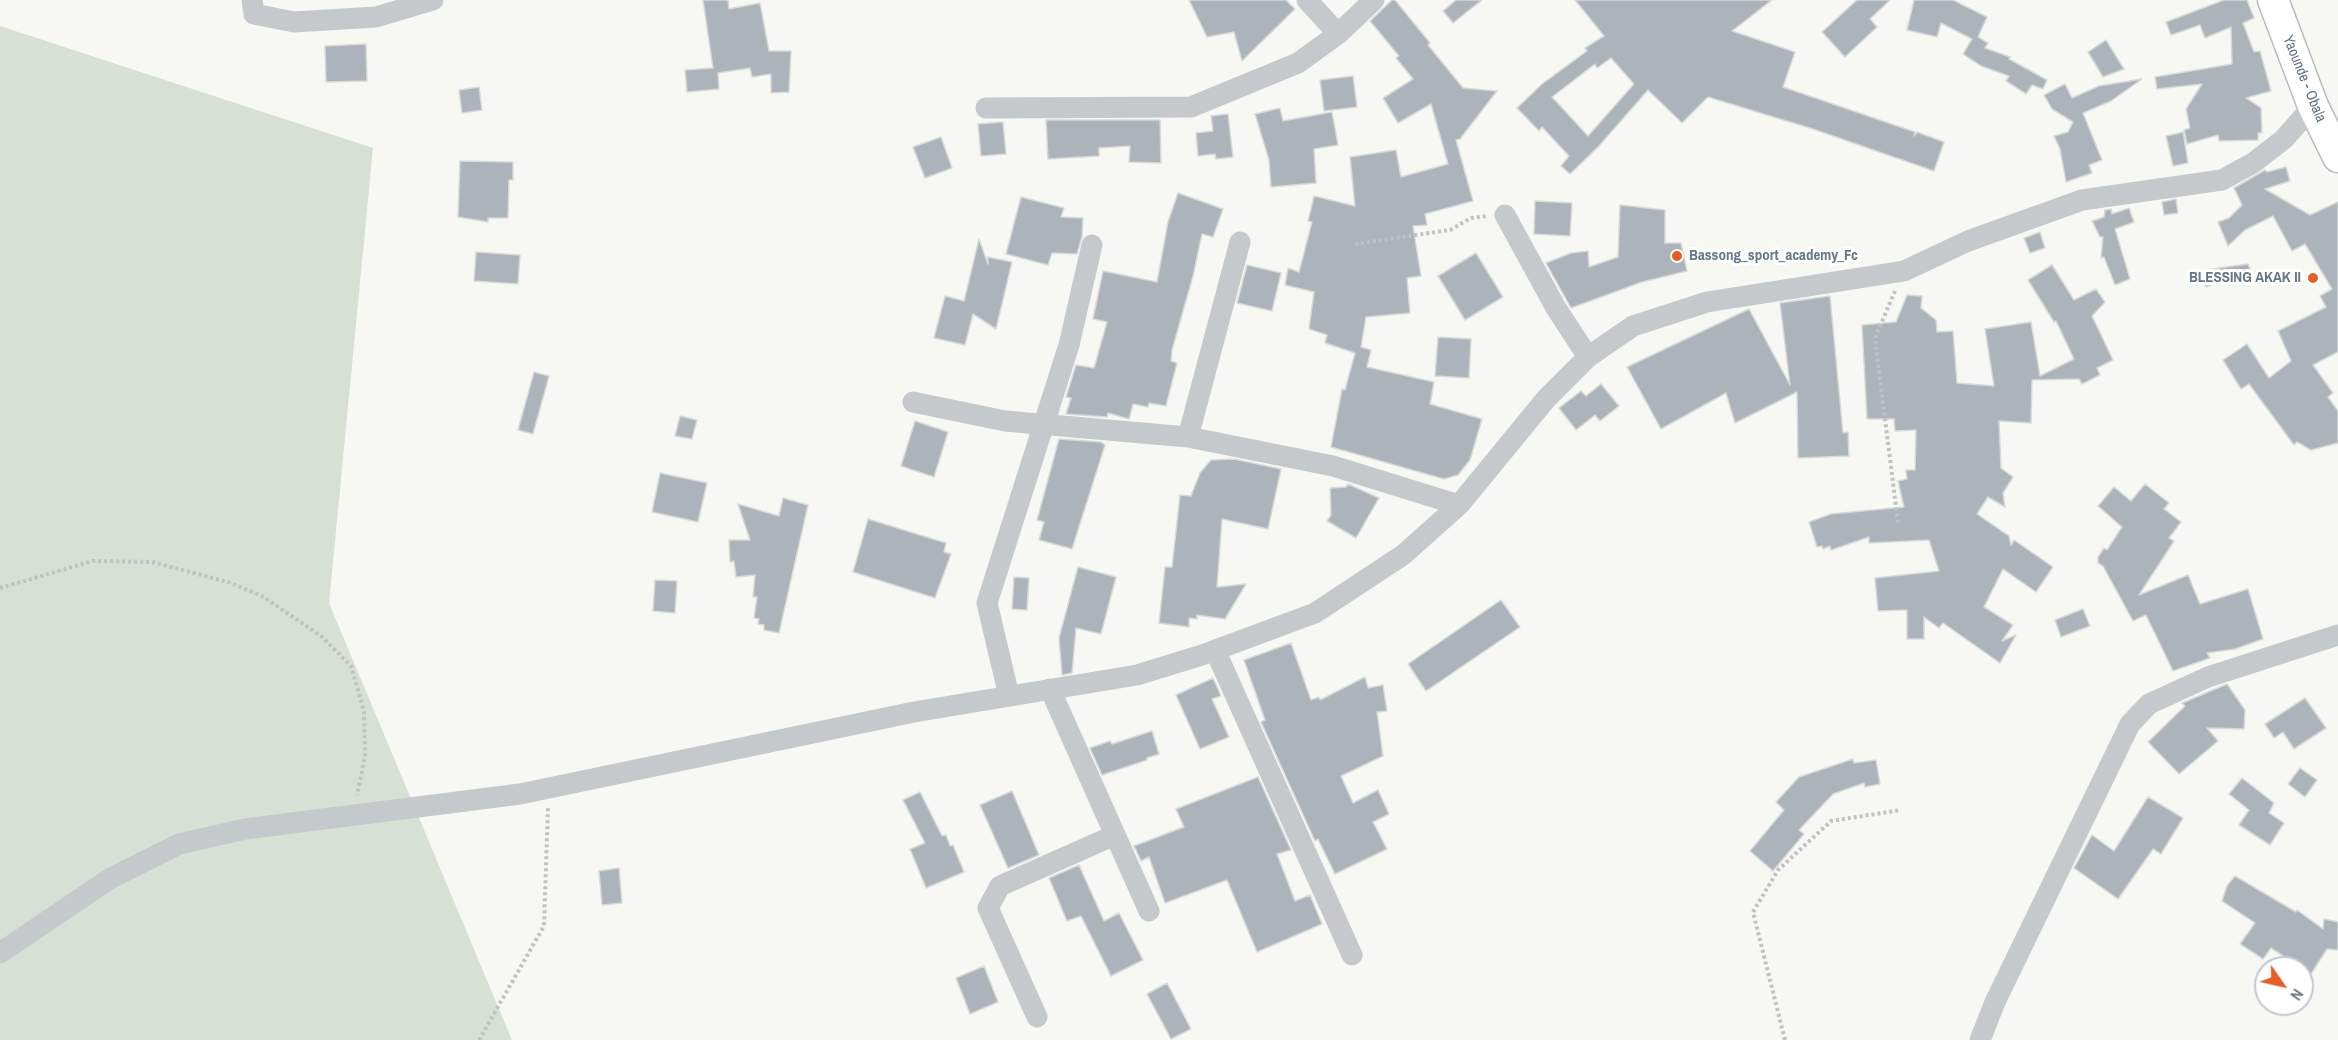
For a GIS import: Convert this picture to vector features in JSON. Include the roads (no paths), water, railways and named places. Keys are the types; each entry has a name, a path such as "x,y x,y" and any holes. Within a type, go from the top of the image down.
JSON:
{"highway":[{"name":"Yaounde - Obala","path":"2273,0 2313,106 2338,157"}],"street":[{"path":"252,0 254,14 294,22 376,17 425,1"},
{"path":"1307,0 1338,34"},
{"path":"986,108 1191,107 1298,63 1338,34 1374,0"},
{"path":"0,953 111,878 179,844 245,829 520,794 914,712 1137,675 1215,650 1315,613 1343,597 1403,555 1460,505 1546,399 1588,357 1633,326 1707,302 1904,271 1968,241 2082,200 2222,180 2253,163 2284,139 2313,106"},
{"path":"1505,214 1556,308 1588,357"},
{"path":"1188,437 1240,242"},
{"path":"1009,696 987,603 1041,424 1069,345 1092,244"},
{"path":"913,402 1005,421 1188,437 1333,466 1460,505"},
{"path":"1980,1040 1995,1002 2130,724 2149,705 2208,677 2338,635"},
{"path":"1215,650 1352,955"},
{"path":"1050,689 1149,911"},
{"path":"1037,1017 988,908 1000,886 1115,835"}],"place":[{"name":"Bassong_sport_academy_Fc","path":"1677,256"},
{"name":"BLESSING AKAK II","path":"2313,278"}]}
